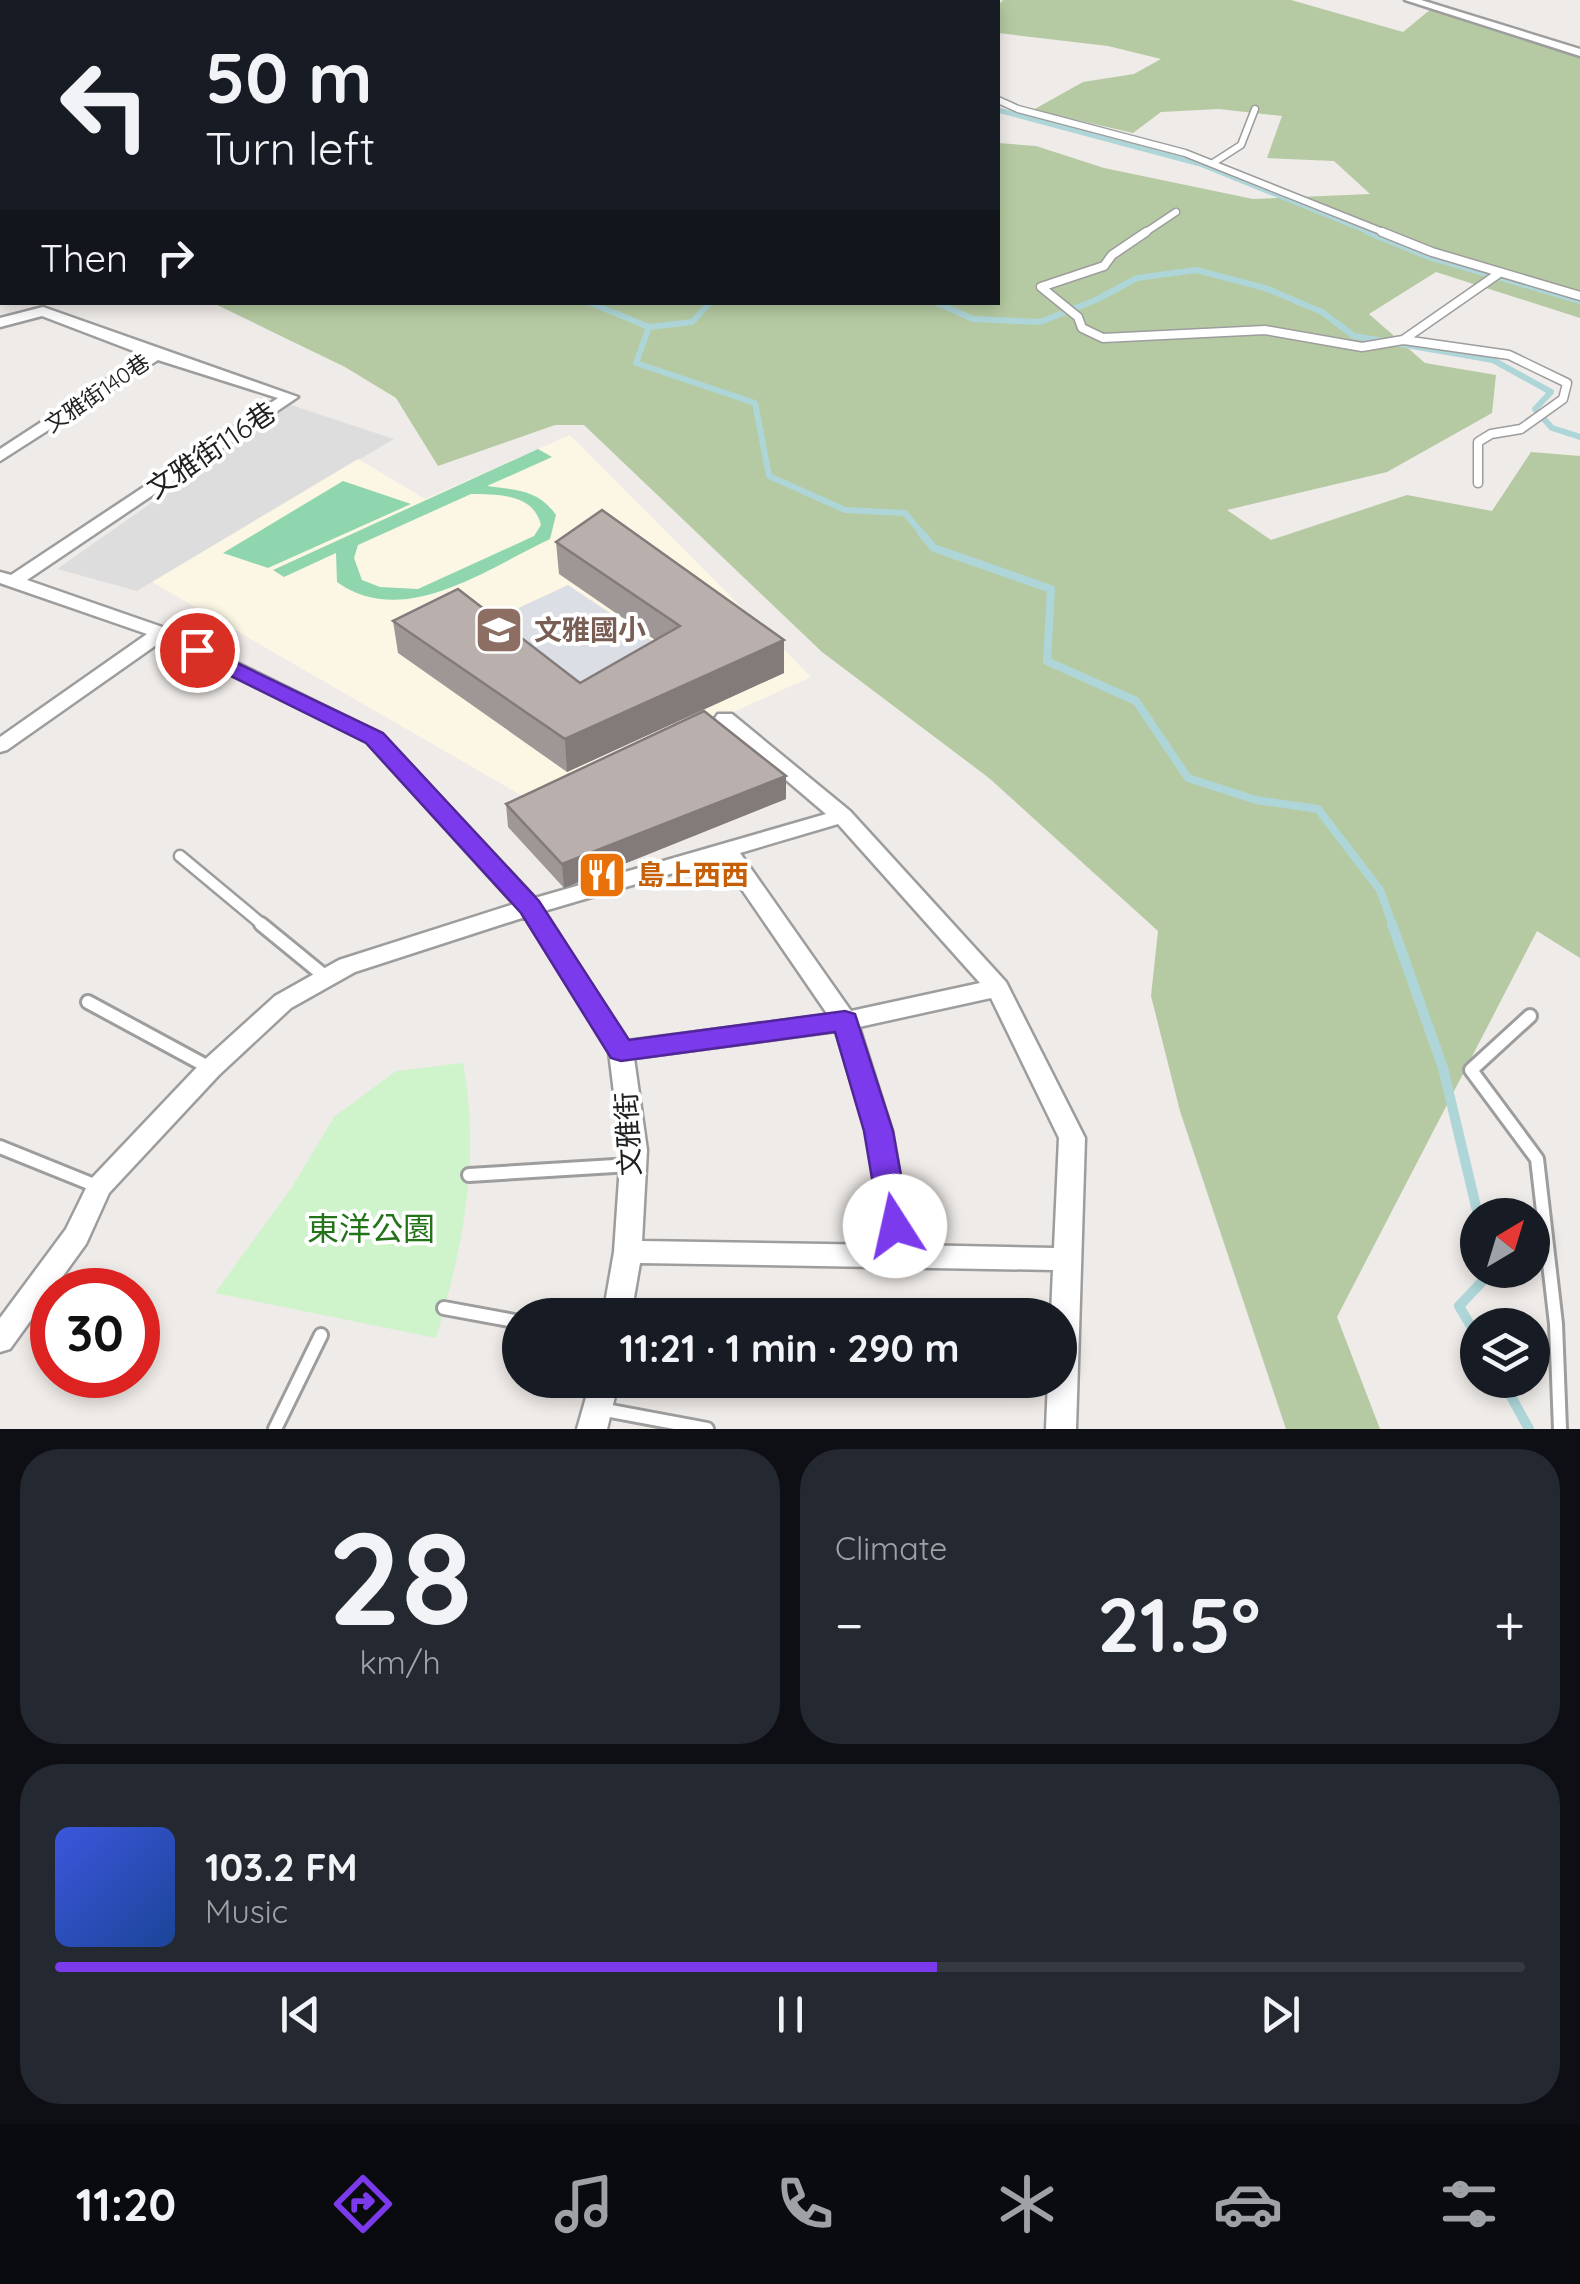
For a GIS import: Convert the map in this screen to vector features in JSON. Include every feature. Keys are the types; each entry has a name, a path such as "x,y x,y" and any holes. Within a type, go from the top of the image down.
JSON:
{"street":[{"path":"1410,0 1580,54"},
{"name":"文雅街140巷","path":"0,323 43,311 156,354"},
{"name":"文雅街140巷","path":"0,456 156,354"},
{"name":"文雅街116巷","path":"5,583 290,397 156,354"},
{"name":"文雅街","path":"5,583 162,632 374,738 530,907 621,1051 632,1165 628,1252 620,1298"},
{"path":"0,746 162,632"},
{"path":"725,718 842,816 998,988 1072,1138 1061,1429"},
{"path":"0,1340 76,1236 99,1187 210,1068 283,1002 347,966 530,907 842,816"},
{"path":"728,851 845,1021 879,1131 900,1258"},
{"path":"621,1051 845,1021 998,988"},
{"path":"628,1252 1066,1259"}],"lane":[{"path":"1000,101 1213,164 1496,276 1580,296"},
{"path":"1213,164 1241,145 1255,110"},
{"path":"1176,212 1112,255 1104,266 1041,287 1074,314 1082,328 1102,338 1265,330 1362,347 1400,340 1509,354 1567,384 1563,400 1522,429 1491,434 1478,442 1478,483"},
{"path":"1400,340 1496,276"},
{"path":"180,856 327,978"},
{"path":"88,1002 210,1068"},
{"path":"1530,1016 1470,1070 1537,1160 1556,1324 1560,1429"},
{"path":"0,1147 99,1187"},
{"path":"469,1175 632,1165"},
{"path":"444,1308 502,1319"},
{"path":"275,1429 321,1335"},
{"path":"599,1406 707,1429"}],"shaded area":[{"path":"291,405 394,439 137,591 57,569"},
{"name":"文雅國小","path":"570,435 811,677 533,802 152,582 358,459 425,499"},
{"path":"568,585 681,660 583,710 471,630"}],"green space":[{"path":"1291,0 1403,32 1431,9 1580,56 1580,318 1436,272 1369,314 1425,363 1496,375 1492,413 1387,472 1227,510 1271,540 1407,495 1492,511 1531,452 1580,456 1580,958 1537,931 1337,1317 1380,1429 1286,1429 1180,1111 1151,996 1158,931 989,778 822,652 584,425 555,425 438,466 396,398 345,367 217,305 1000,305 1000,143 1036,146 1104,168 1253,199 1370,194 1334,161 1267,158 1282,116 1219,109 1161,112 1133,133 1033,110 1083,82 1134,74 1161,59 1108,46 1000,33 1000,3"},
{"path":"538,449 552,457 487,486 526,492 542,500 556,515 550,539 445,590 390,600 363,595 337,582 336,553 284,577 273,570","holes":["471,494 523,502 531,507 541,525 534,536 418,589 380,587 362,580 354,558 358,545"]},
{"path":"343,481 411,504 268,568 223,553"},
{"name":"東洋公園","path":"463,1063 470,1134 466,1202 436,1338 215,1293 292,1187 334,1117 396,1071"}],"building":[{"path":"602,510 784,640 565,739 393,621 458,589 580,683 680,626 556,542"},
{"path":"704,711 786,776 562,864 506,804"}],"waterway":[{"path":"1000,111 1200,164 1374,234"},
{"path":"1367,232 1429,257 1580,301"},
{"path":"942,305 973,319 1040,322 1096,300 1137,278 1196,270 1265,288 1322,312 1354,336 1493,360 1551,392 1535,409 1552,428 1580,437"},
{"path":"595,305 649,327"},
{"path":"649,327 692,322 708,305"},
{"path":"649,327 636,363 755,403 769,476 845,510 905,513 924,536"},
{"path":"922,534 934,548 1051,589 1047,661 1136,701 1188,778 1256,800 1318,809 1380,890 1393,926"},
{"path":"1392,924 1443,1068 1474,1198"},
{"path":"1460,1308 1476,1288"},
{"path":"1512,1398 1529,1429"}],"place":[{"name":"文雅國小","path":"499,630"},
{"name":"島上西西","path":"602,875"}],"route":[{"path":"197,650 374,738 530,907 621,1051 845,1021 879,1131 895,1226"}]}
